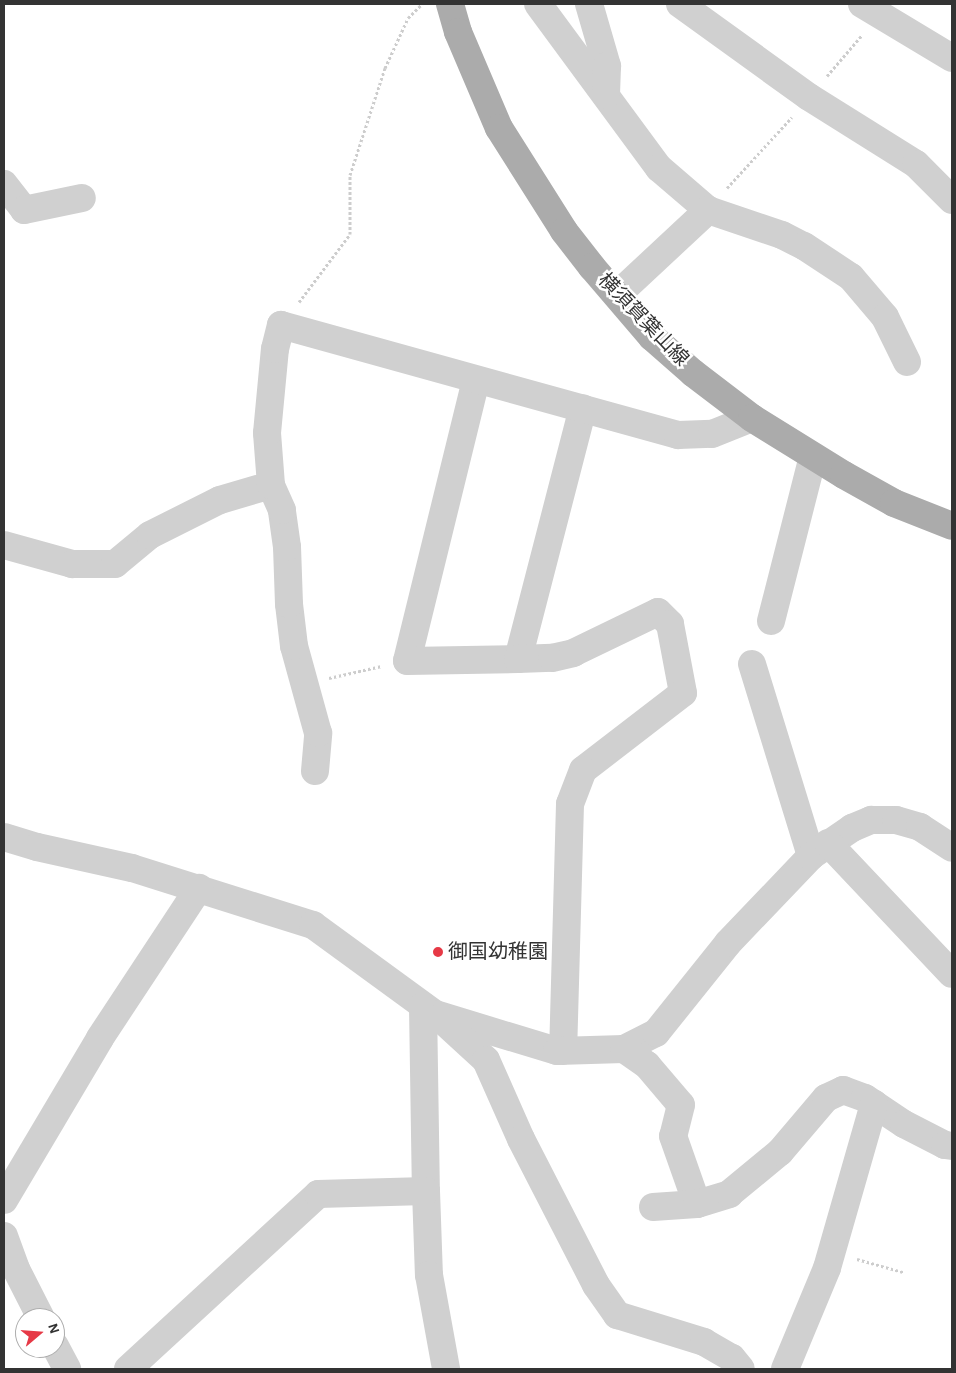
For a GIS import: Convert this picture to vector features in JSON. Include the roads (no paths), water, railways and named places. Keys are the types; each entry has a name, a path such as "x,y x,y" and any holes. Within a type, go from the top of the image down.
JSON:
{"main road":[{"name":"横須賀葉山線","path":"450,4 461,40 499,128 564,231 652,337 693,373 752,418 812,456 894,503 952,526"}],"street":[{"path":"538,4 659,168 708,210 782,235 804,246 851,277 885,318 907,362"},
{"path":"589,4 607,66 606,95"},
{"path":"680,4 810,97 916,164 952,200"},
{"path":"862,4 952,58"},
{"path":"4,184 24,210 82,198"},
{"path":"617,295 708,210"},
{"path":"315,771 318,734 294,646 289,604 287,546 282,510 271,485 267,434 274,349 282,325 678,435 712,434 752,418"},
{"path":"476,380 407,661 552,658 573,653 658,612 670,624 683,694 583,770 570,804 563,1051"},
{"path":"518,659 583,408"},
{"path":"771,622 812,456"},
{"path":"4,545 72,564 115,564 150,535 220,500 271,485"},
{"path":"752,664 820,850 952,974"},
{"path":"429,1010 557,1051 624,1049 656,1033 728,942 820,850 871,820 896,820 920,828 952,848"},
{"path":"4,836 37,848 132,868 313,925 429,1010 486,1060 521,1139 587,1268 596,1285 617,1315 704,1342 732,1358 742,1369"},
{"path":"4,1200 100,1038 199,888"},
{"path":"429,1010 426,1191 429,1275 446,1369"},
{"path":"624,1049 648,1064 681,1105 673,1136 697,1204"},
{"path":"653,1207 697,1204 729,1194 780,1152 826,1098 843,1090 865,1098 904,1124 944,1145 952,1146"},
{"path":"785,1369 832,1253 874,1104"},
{"path":"128,1369 318,1194 426,1191"},
{"path":"4,1236 16,1269 36,1308"}],"place":[{"name":"御国幼稚園","path":"438,952"}]}
